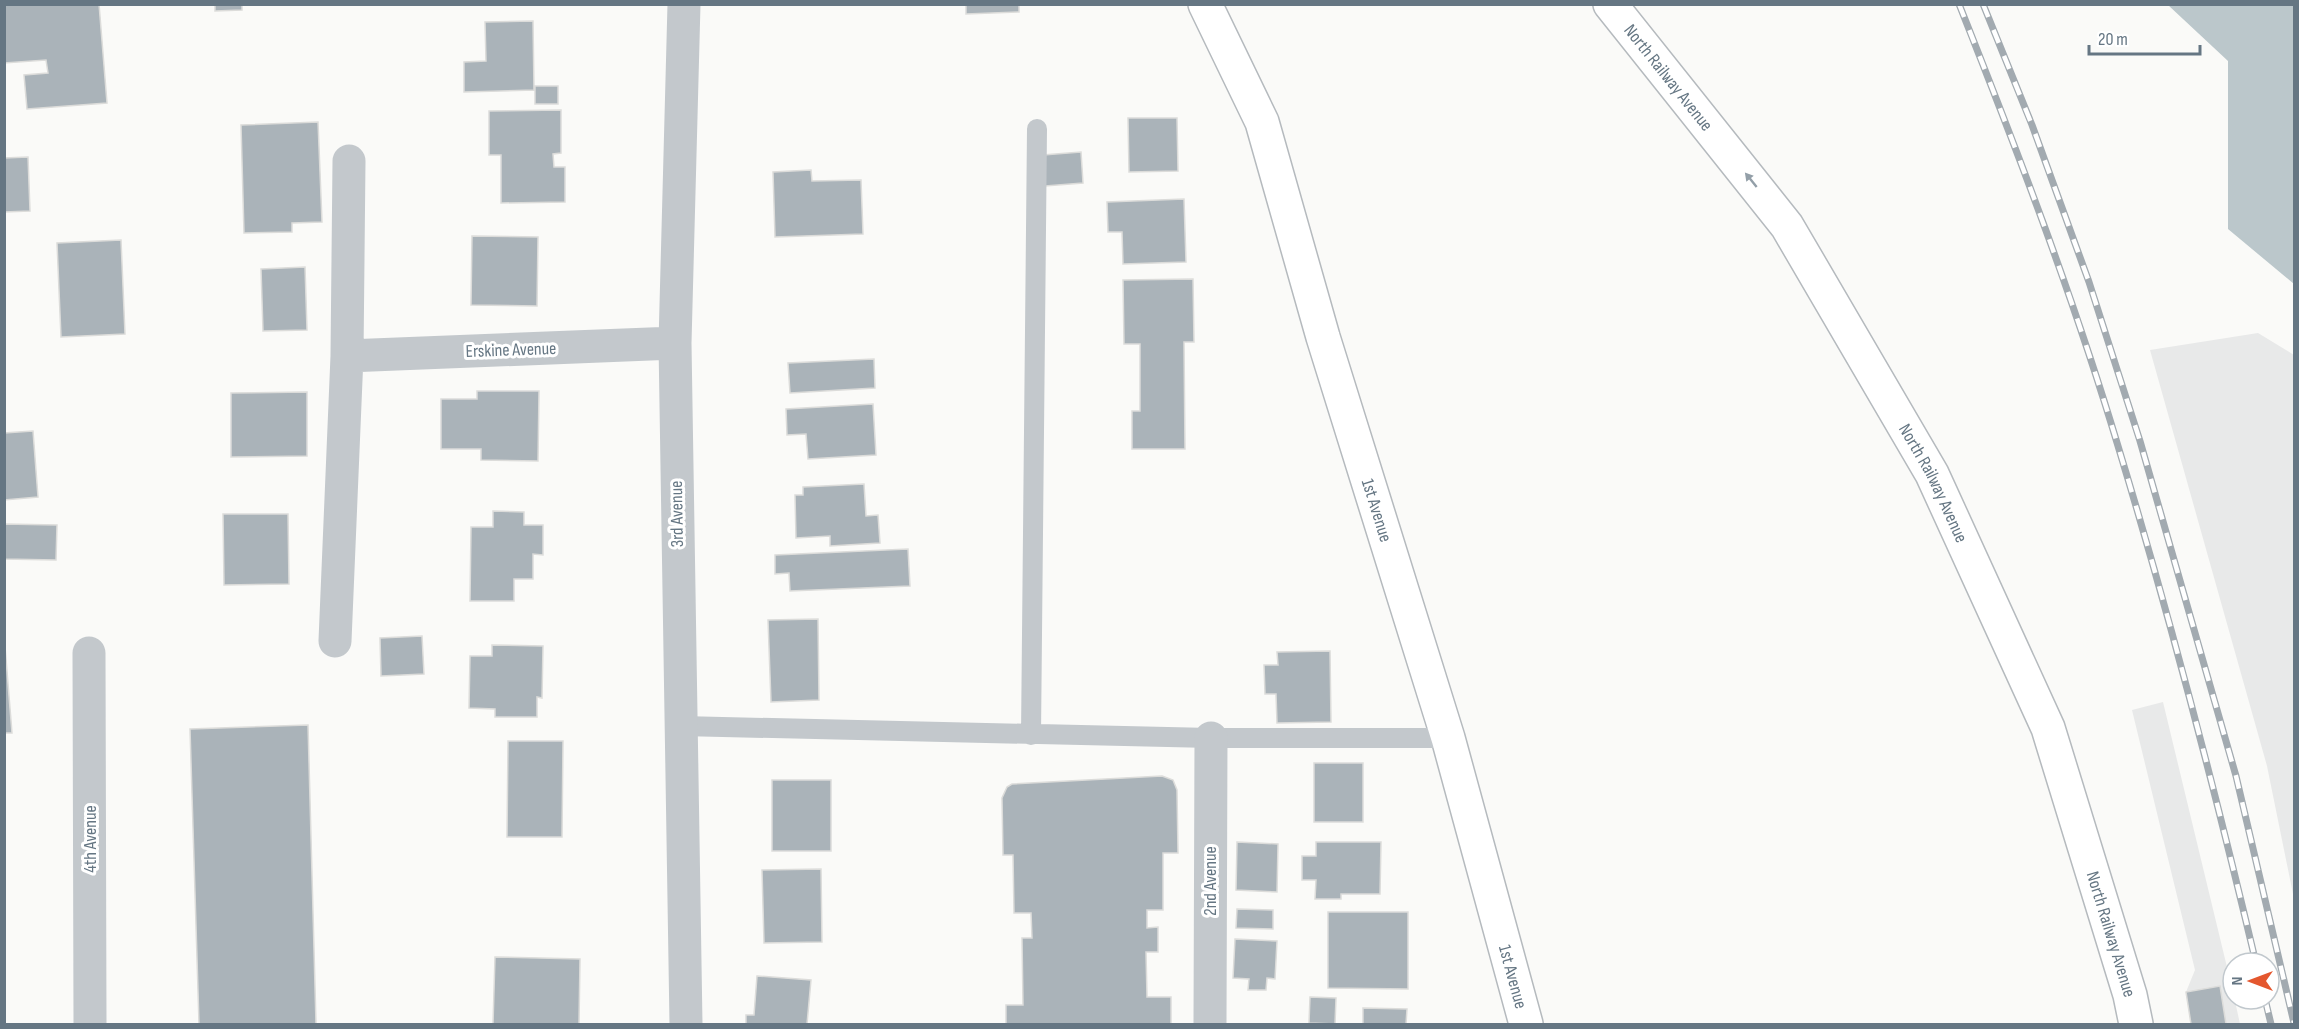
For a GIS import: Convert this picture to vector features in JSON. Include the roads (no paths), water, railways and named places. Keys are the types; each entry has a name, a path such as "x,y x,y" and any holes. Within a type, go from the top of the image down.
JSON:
{"main road":[{"name":"1st Avenue","path":"1205,4 1262,122 1323,337 1448,738 1526,1024"},
{"name":"North Railway Avenue","path":"1610,4 1787,225 1932,474 2048,728 2130,995 2136,1024"}],"street":[{"name":"3rd Avenue","path":"684,4 675,343 686,1024"},
{"path":"335,641 348,356 349,161"},
{"name":"Erskine Avenue","path":"348,356 675,343"},
{"name":"4th Avenue","path":"89,653 90,1024"},
{"name":"2nd Avenue","path":"1210,1024 1211,738"}],"lane":[{"path":"1032,735 1037,129"},
{"path":"681,726 1211,738 1448,738"}],"railway":[{"path":"1959,4 2043,224 2101,390 2156,575 2191,704 2253,951"},
{"path":"1983,4 2032,125 2089,282 2140,441 2236,776 2294,1023"},
{"path":"2268,1011 2271,1024"}]}
